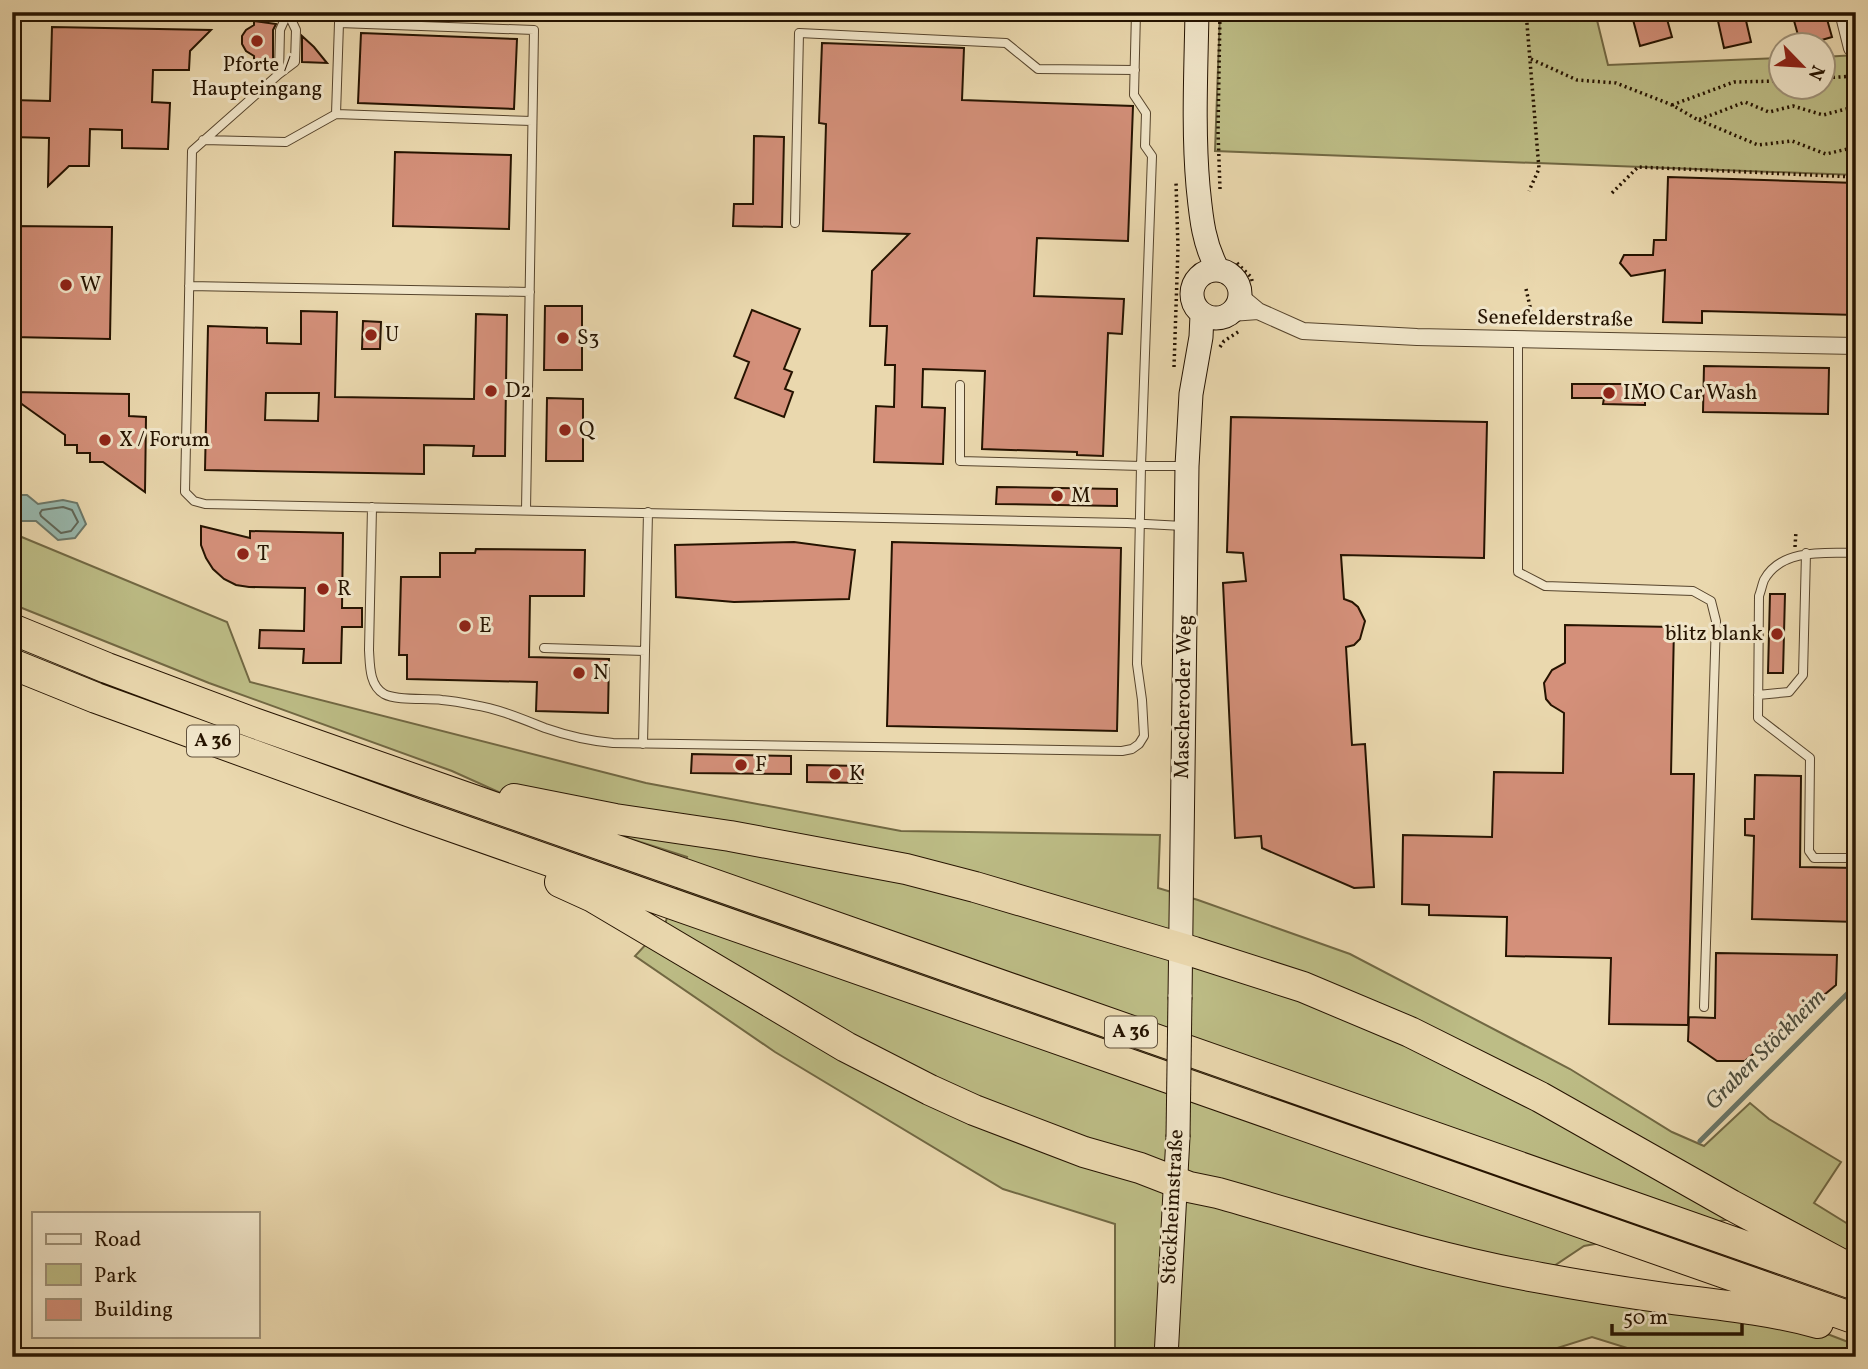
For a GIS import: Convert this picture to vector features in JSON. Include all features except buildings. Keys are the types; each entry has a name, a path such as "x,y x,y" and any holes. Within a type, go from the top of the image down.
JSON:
{"highway":[{"name":"A 36","path":"12,629 107,668 407,777 1856,1285"},
{"name":"A 36","path":"12,664 96,698 416,814 1856,1319"},
{"path":"407,777 615,819 743,838 906,869 975,887 1303,987 1410,1032 1540,1097 1719,1199 1856,1272"},
{"path":"416,814 593,897 835,1041 930,1090 974,1110 1084,1152 1140,1168 1175,1182 1487,1268 1799,1318 1856,1334"}],"street":[{"path":"1197,12 1195,151 1202,226 1217,265 1237,282 1217,316 1193,303 1191,296 1195,282 1217,265"},
{"path":"1843,12 1852,48"},
{"name":"Senefelderstraße","path":"1217,316 1258,311 1303,331 1401,337 1856,346"},
{"name":"Mascheroder Weg","path":"1179,1058 1187,466 1191,394 1217,316"},
{"name":"Stöckheimstraße","path":"1166,1357 1178,1137 1179,1058"}],"lane":[{"path":"372,507 370,670 375,686 384,694 397,698 444,700 510,713 589,741 643,744 1122,751 1132,749 1144,736 1145,725 1137,664 1152,156 1145,146 1146,113 1134,95 1136,12"},
{"path":"279,74 280,30 288,13"},
{"path":"288,13 296,30 295,62 192,151 185,492 194,501 205,504 1186,526"},
{"path":"336,114 339,23 534,30 526,510"},
{"path":"795,223 799,33 1006,43 1038,69 1135,70"},
{"path":"203,140 286,142 336,114 533,121"},
{"path":"189,286 530,292"},
{"path":"1518,339 1518,572 1545,586 1693,591 1711,601 1716,621 1704,1007"},
{"path":"960,385 960,461 1187,466"},
{"path":"643,744 648,512"},
{"path":"1856,553 1806,554 1790,558 1776,567 1765,579 1759,596 1758,695 1758,718 1810,758 1809,851 1814,858 1856,858"},
{"path":"1758,695 1789,692 1803,675 1806,554"},
{"path":"544,648 645,651"}],"path":[{"path":"1220,12 1220,196"},
{"path":"1526,12 1539,169 1529,191"},
{"path":"1531,59 1577,80 1616,83 1672,105 1698,120 1758,145 1792,141 1826,154 1856,147"},
{"path":"1836,77 1856,76"},
{"path":"1672,105 1734,82 1766,81"},
{"path":"1698,120 1745,102 1769,112 1793,106 1823,115 1850,108 1856,114"},
{"path":"1612,194 1638,167 1856,177"},
{"path":"1174,368 1178,248 1175,209"},
{"path":"1217,265 1244,268"},
{"path":"1526,289 1535,340"},
{"path":"1796,531 1796,539"}],"green space":[{"path":"1220,12 1595,12 1608,65 1766,59 1766,102 1836,102 1836,56 1856,55 1856,175 1215,151"},
{"path":"12,533 227,622 250,682 646,783 901,831 1160,835 1158,888 1350,954 1570,1069 1672,1132 1704,1146 1750,1103 1769,1119 1841,1162 1814,1203 1856,1229 1856,1256 1774,1211 1584,1246 1524,1286 1830,1335 1856,1345 1856,1357 1656,1357 1592,1337 1529,1357 1115,1357 1115,1224 1003,1189 775,1052 635,956 665,924 687,857 534,808 452,771 209,683 12,604"}],"water":[{"path":"12,495 27,495 38,504 63,500 77,503 86,524 75,538 58,540 36,521 12,521"}],"waterway":[{"name":"Graben Stöckheim","path":"1700,1141 1856,985"}],"place":[{"name":"Pforte / Haupteingang","path":"257,41"},
{"name":"W","path":"66,285"},
{"name":"U","path":"371,335"},
{"name":"S3","path":"563,338"},
{"name":"D2","path":"491,391"},
{"name":"IMO Car Wash","path":"1609,393"},
{"name":"Q","path":"565,430"},
{"name":"X / Forum","path":"105,440"},
{"name":"M","path":"1057,496"},
{"name":"T","path":"243,554"},
{"name":"R","path":"323,589"},
{"name":"E","path":"465,626"},
{"name":"blitz blank","path":"1777,634"},
{"name":"N","path":"579,673"},
{"name":"F","path":"741,765"},
{"name":"K","path":"835,774"}]}
